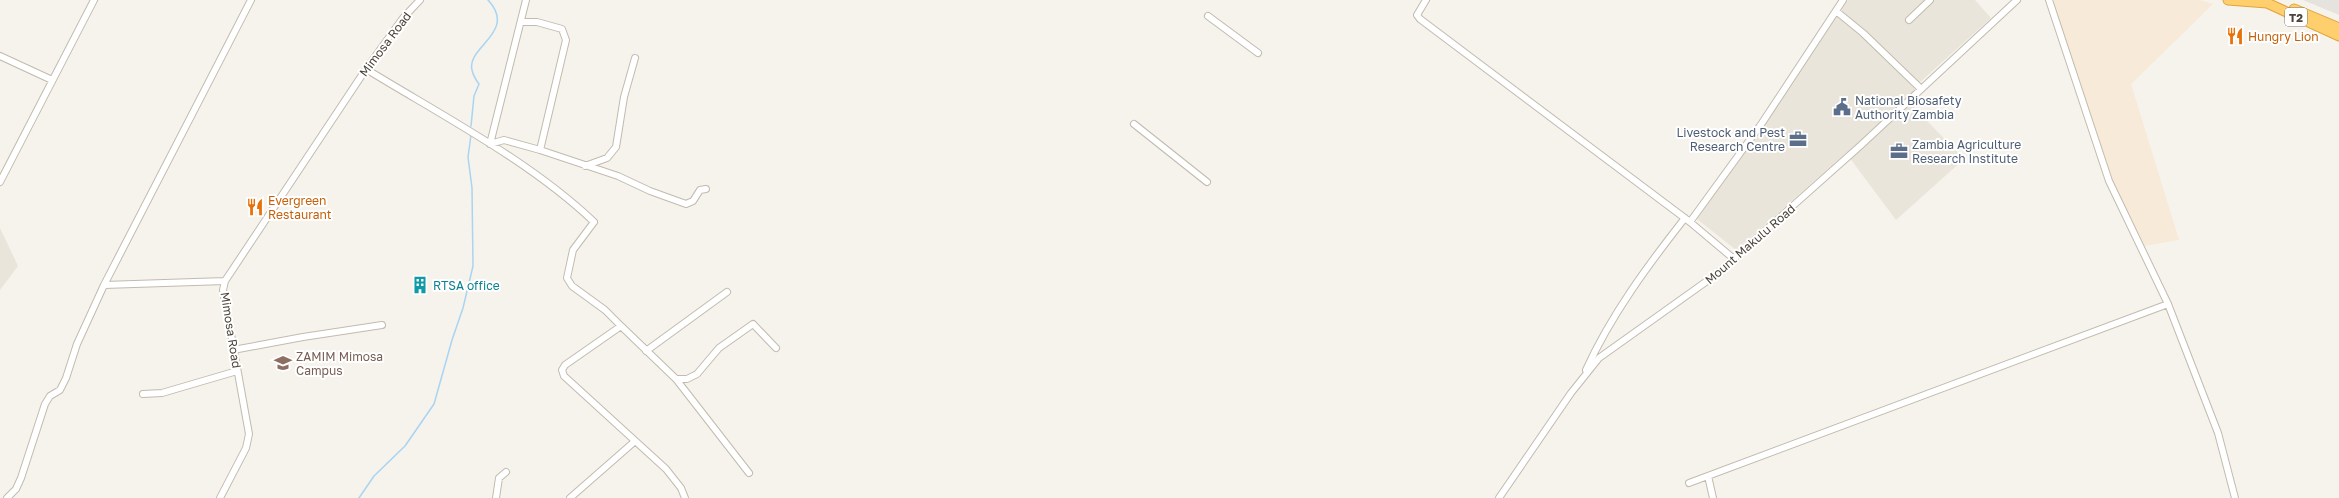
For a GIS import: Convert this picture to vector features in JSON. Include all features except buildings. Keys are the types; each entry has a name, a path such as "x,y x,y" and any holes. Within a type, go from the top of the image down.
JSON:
{"highway":[{"path":"2228,0 2236,0"},
{"name":"T2","path":"2236,0 2267,3 2339,36"},
{"name":"T2","path":"2272,0 2339,28"}],"street":[{"path":"0,182 94,0"},
{"path":"7,498 16,488 21,478 45,404 50,396 60,390 66,378 77,344 104,285 251,0"},
{"name":"Mimosa Road","path":"220,498 246,448 249,434 223,290 225,281 366,69 403,18 420,0"},
{"path":"490,144 521,22 521,14 526,0"},
{"path":"1426,0 1417,13 1420,19 1687,220 1734,259"},
{"path":"1584,375 1596,349 1612,322 1656,256 1687,220 1770,110 1843,0"},
{"path":"1909,20 1930,0"},
{"name":"Mount Makulu Road","path":"1499,498 1584,375 1608,350 1672,308 1734,259 1860,146 2017,0"},
{"path":"2049,0 2109,182 2168,304 2218,433 2235,498"},
{"path":"1836,11 1863,33 1920,89"},
{"path":"1208,16 1258,53"},
{"path":"521,22 537,22 562,29 565,34 540,150"},
{"path":"0,56 52,80"},
{"path":"585,166 607,158 616,147 624,97 636,58"},
{"path":"366,69 490,144 561,195 594,222 573,250 567,278 572,286 604,310 676,379 749,473"},
{"path":"1134,124 1207,182"},
{"path":"490,144 504,140 540,150 618,176 650,191 686,204 693,201 700,190 706,189"},
{"path":"104,285 225,281"},
{"path":"646,351 727,292"},
{"path":"1689,483 2168,304"},
{"path":"676,379 687,379 697,374 710,356 734,335 752,324 776,348"},
{"path":"233,350 303,337 382,325"},
{"path":"621,326 588,350 571,359 562,370 564,376 666,470 686,498"},
{"path":"143,394 162,393 237,371"},
{"path":"570,498 634,442"},
{"path":"496,498 499,478 506,472"},
{"path":"1708,476 1713,498"}],"shaded area":[{"path":"1848,0 1975,0 1991,18 1918,84 1841,10"},
{"path":"2052,0 2200,0 2213,4 2131,84 2179,240 2144,246 2111,179"},
{"path":"2303,0 2339,0 2339,15"},
{"path":"1837,15 1859,33 1916,90 1906,99 1964,159 1896,220 1846,153 1736,250 1697,219"},
{"path":"0,228 18,266 0,290"}],"waterway":[{"path":"471,126 474,96 479,84 472,72 472,62 476,54 495,30 497,21 496,11 488,0"},
{"path":"359,498 374,476 405,446 434,404 452,340 463,308 473,266 472,188 468,157 471,135"}],"place":[{"name":"Hungry Lion","path":"2235,36"},
{"name":"National Biosafety Authority Zambia","path":"1842,107"},
{"name":"Livestock and Pest Research Centre","path":"1798,139"},
{"name":"Zambia Agriculture Research Institute","path":"1899,151"},
{"name":"Evergreen Restaurant","path":"255,207"},
{"name":"RTSA office","path":"420,285"},
{"name":"ZAMIM Mimosa Campus","path":"283,363"}]}
